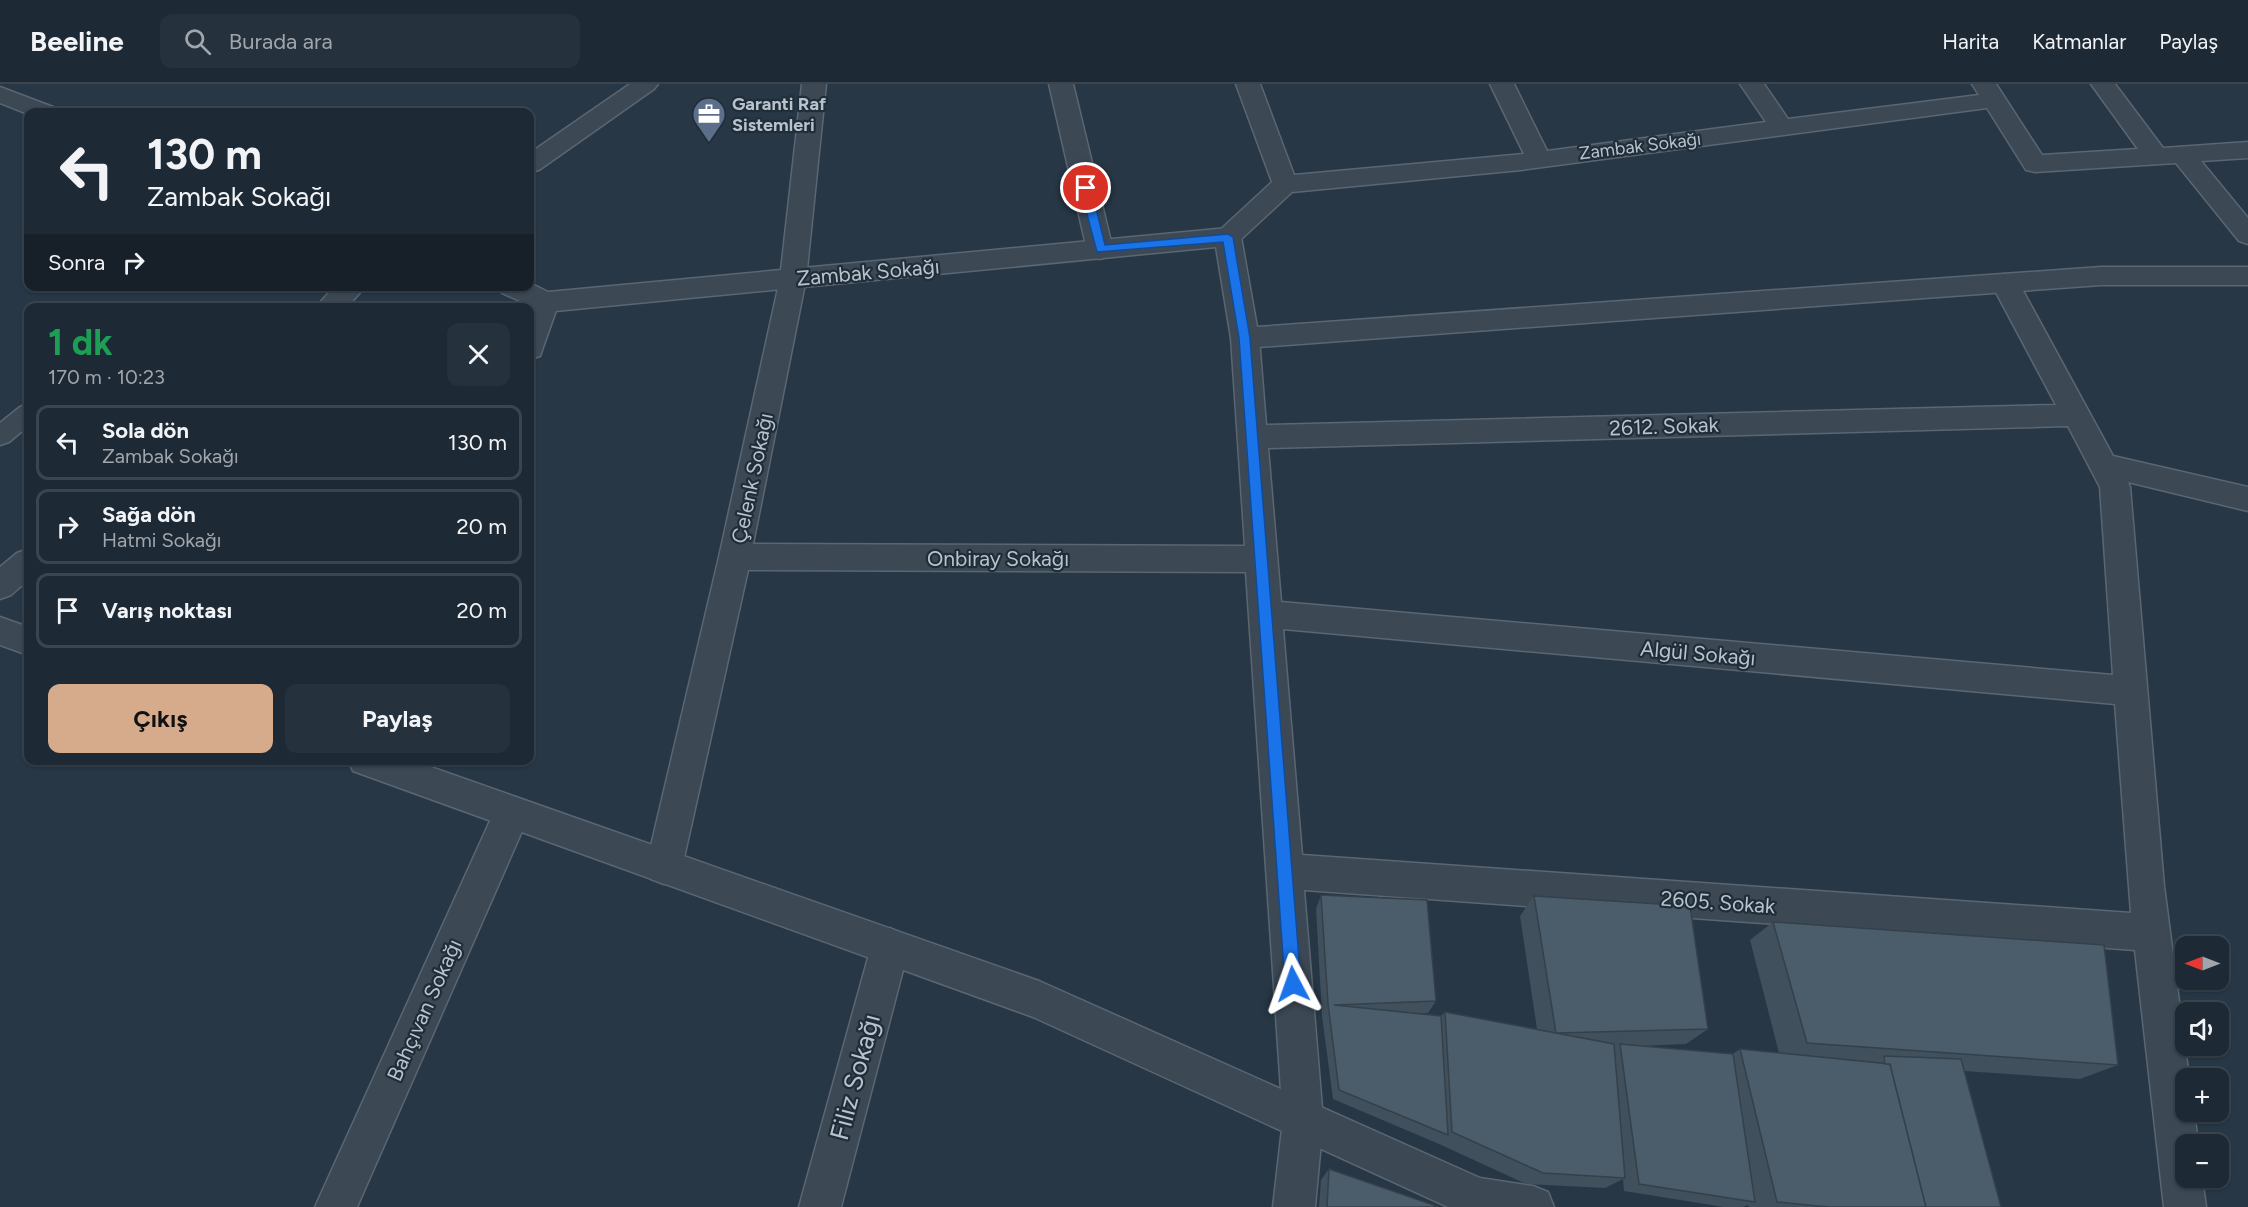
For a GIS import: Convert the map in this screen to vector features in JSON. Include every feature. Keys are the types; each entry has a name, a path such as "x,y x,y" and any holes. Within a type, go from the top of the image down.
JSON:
{"street":[{"path":"534,161 645,84"},
{"name":"Çelenk Sokağı","path":"664,867 735,557 793,279 814,84"},
{"path":"1061,84 1100,250"},
{"path":"1248,84 1284,184 1228,237 1245,338 1303,1120 1294,1207"},
{"path":"1502,84 1539,159"},
{"path":"1752,84 1782,128"},
{"path":"2103,84 2156,156"},
{"path":"1989,92 2035,164 2248,150"},
{"name":"Zambak Sokağı","path":"1284,184 1539,159 1782,128 1989,92"},
{"path":"0,94 34,108"},
{"path":"2182,154 2248,235"},
{"name":"Zambak Sokağı","path":"545,302 1228,237"},
{"path":"1245,338 2101,276 2248,276"},
{"path":"2005,283 2115,487 2151,933 2185,1207"},
{"path":"334,303 347,291"},
{"path":"522,291 545,302 534,336"},
{"name":"2612. Sokak","path":"1252,437 2076,416"},
{"path":"2103,465 2248,499"},
{"name":"Onbiray Sokağı","path":"735,557 1261,559"},
{"path":"0,586 24,565"},
{"name":"Algül Sokağı","path":"1265,614 2131,691"},
{"path":"0,631 24,640"},
{"path":"387,765 512,813 1039,1000 1478,1199 1507,1205"},
{"name":"Bahçıvan Sokağı","path":"336,1207 512,813"},
{"name":"2605. Sokak","path":"1284,870 2151,933"},
{"name":"Filiz Sokağı","path":"820,1207 890,947"}],"lane":[{"path":"0,436 24,416"}],"building":[{"path":"1321,895 1427,900 1436,1001 1334,1005 1441,1016 1448,1135 1339,1090 1328,1004"},
{"path":"1534,896 1690,906 1708,1029 1556,1033"},
{"path":"1773,922 2104,945 2118,1065 1807,1043"},
{"path":"1445,1012 1614,1044 1625,1178 1543,1173 1452,1132"},
{"path":"1620,1044 1733,1054 1755,1202 1639,1184"},
{"path":"1740,1049 1890,1064 1926,1207 1829,1207 1777,1202"},
{"path":"1884,1056 1961,1059 2001,1207 1926,1207 1890,1064 1885,1064"},
{"path":"1329,1169 1439,1207 1327,1207"}],"place":[{"name":"Garanti Raf Sistemleri","path":"709,143"}],"route":[{"path":"1086,188 1100,250 1228,237 1245,338 1293,984"}]}
